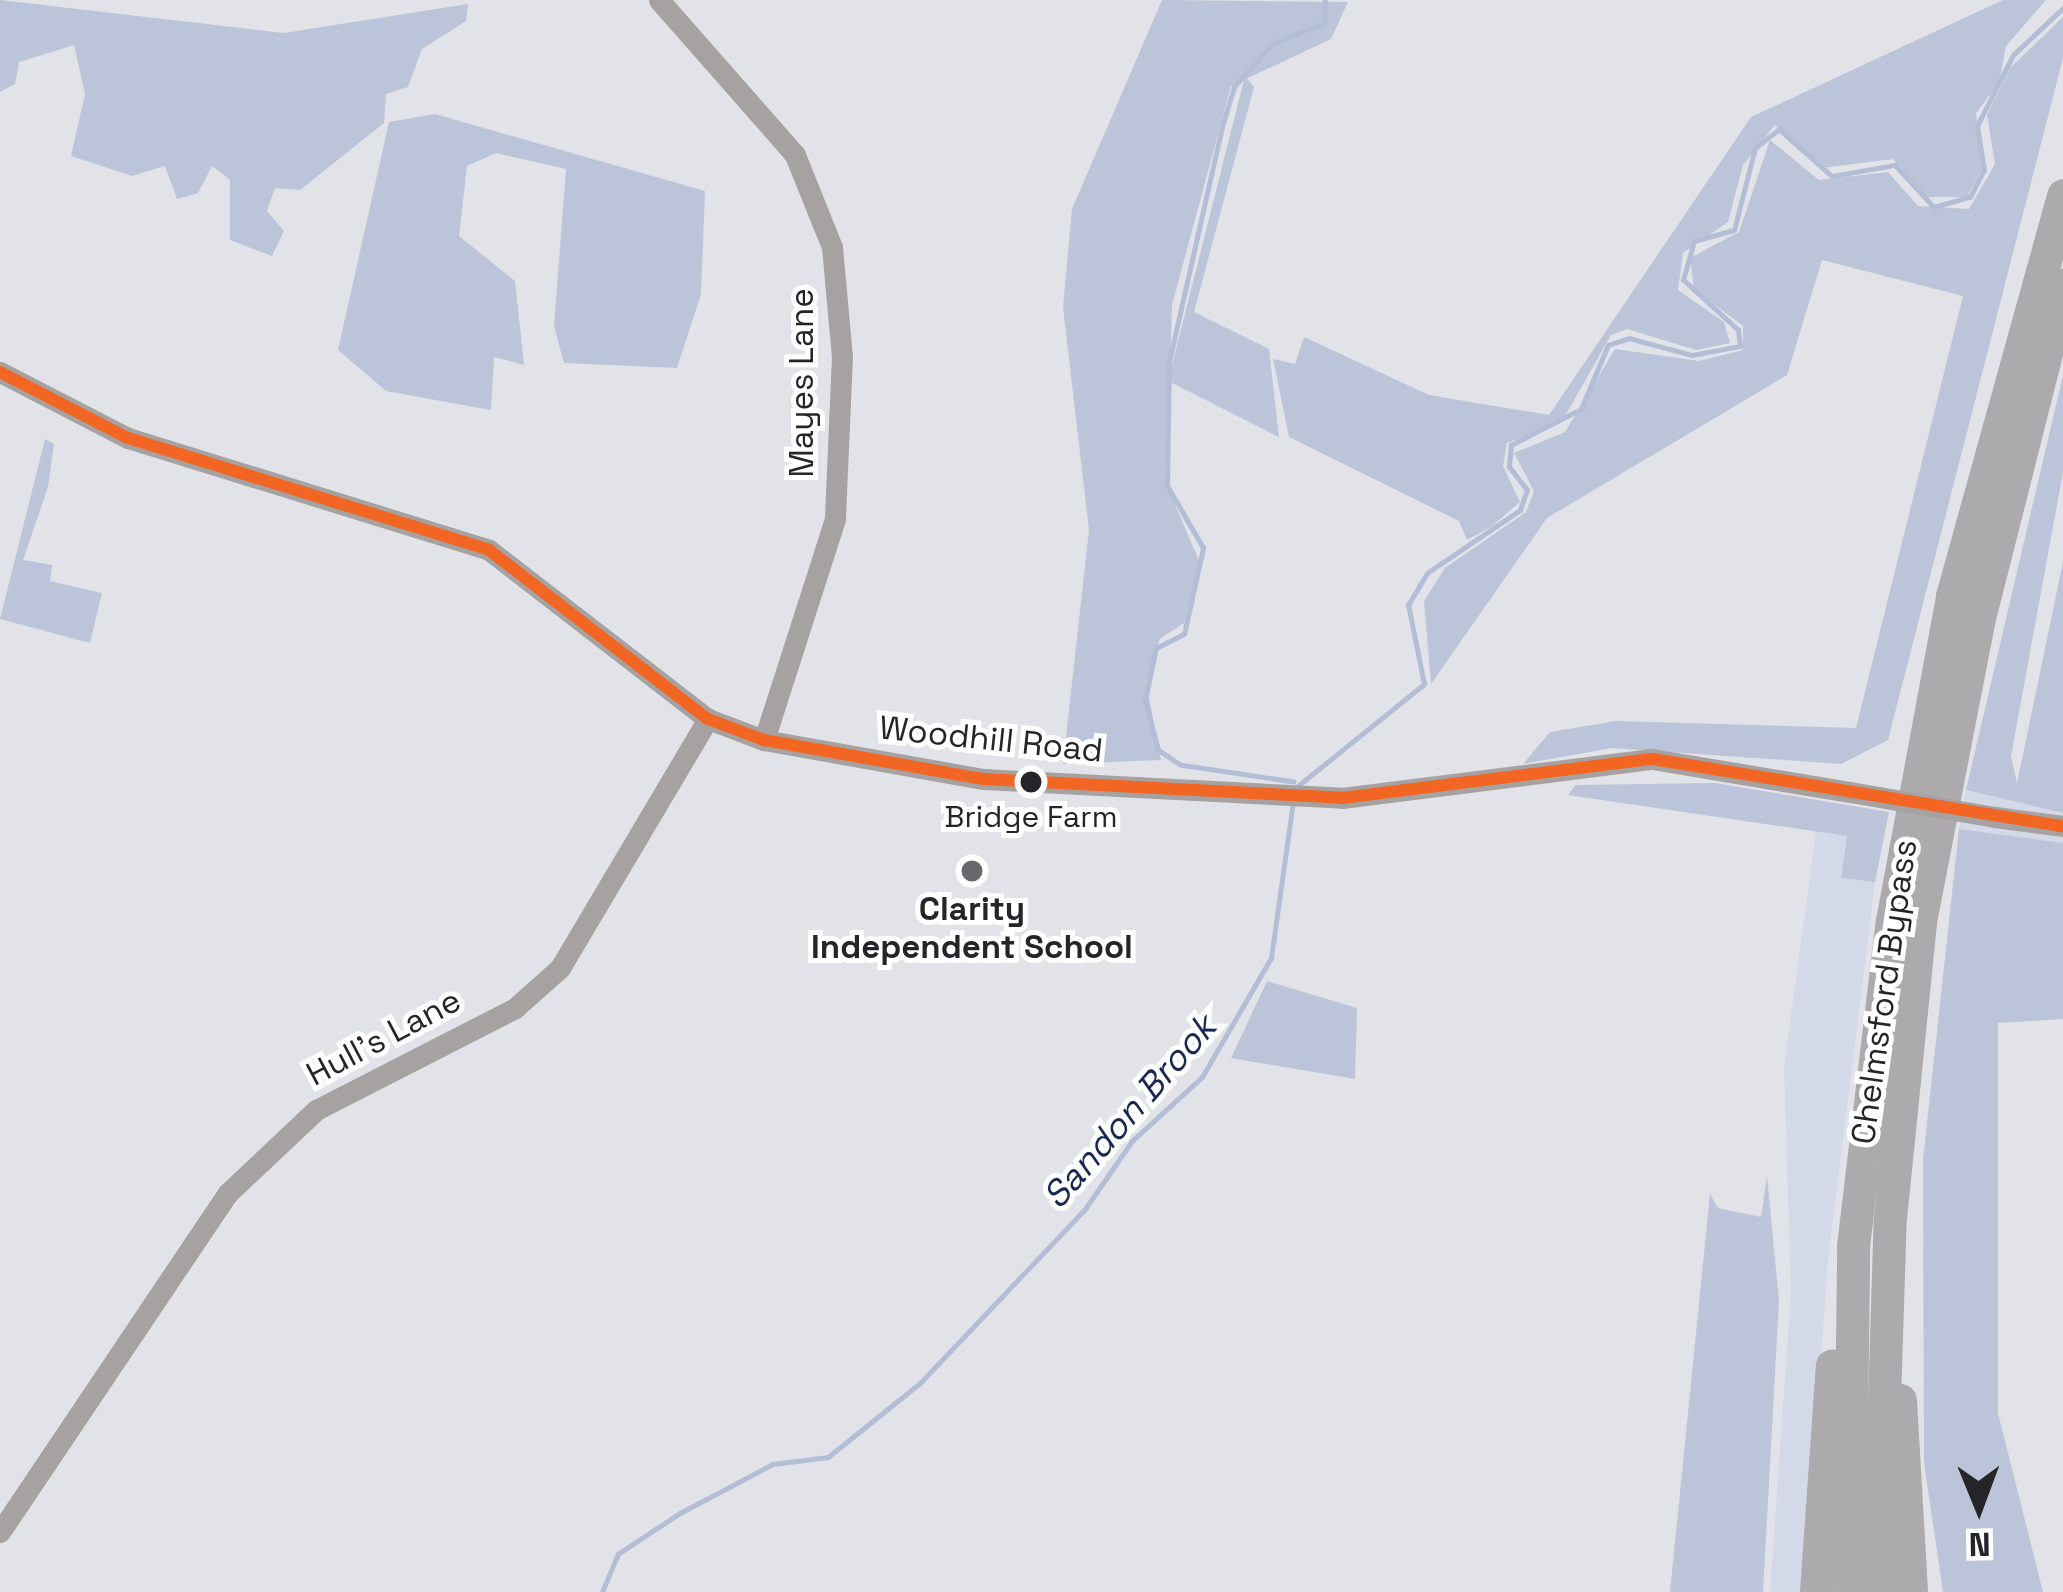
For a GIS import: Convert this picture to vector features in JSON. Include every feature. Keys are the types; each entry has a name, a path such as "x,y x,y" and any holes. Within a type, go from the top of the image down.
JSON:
{"highway":[{"name":"Chelmsford Bypass","path":"1849,1592 1852,1246 1932,686 2008,367 2063,195"},
{"name":"Chelmsford Bypass","path":"1878,1592 1890,1218 1949,757 2063,285"},
{"path":"1890,1218 1911,1592"},
{"path":"1816,1592 1829,1382 1852,1246"}],"street":[{"name":"Mayes Lane","path":"659,0 795,155 832,247 842,356 835,519 764,740"},
{"name":"Woodhill Road","path":"0,372 128,438 489,550 708,719 764,740 984,778 1294,795 1652,759 2063,826"},
{"name":"Hull's Lane","path":"0,1532 228,1192 316,1110 515,1008 560,968 708,719"}],"shaded area":[{"path":"0,0 283,33 468,4 466,21 422,49 408,87 386,94 384,123 300,190 275,188 267,211 284,231 272,256 230,240 230,180 212,166 198,193 177,199 165,166 132,176 71,156 85,94 74,45 19,62 15,84 0,92"},
{"path":"1162,0 1348,2 1331,39 1231,86 1172,305 1167,486 1200,563 1184,623 1160,639 1146,683 1161,760 1063,764 1089,530 1063,307 1072,209"},
{"path":"2003,0 2046,0 2006,46 1999,83 1976,113 1984,165 1967,197 1926,197 1893,159 1822,168 1775,125 1743,165 1728,222 1683,253 1678,290 1724,322 1730,343 1696,350 1627,329 1611,335 1561,423 1507,443 1503,466 1520,502 1491,527 1467,540 1459,521 1289,437 1273,359 1295,364 1304,337 1429,395 1549,415 1751,117"},
{"path":"2063,17 2063,58 1888,740 1841,764 1612,748 1523,764 1550,732 1616,721 1856,728 1963,296 1822,260 1787,375 1547,518 1431,684 1424,601 1445,568 1526,512 1534,491 1514,453 1565,432 1615,349 1699,361 1743,350 1743,326 1694,289 1690,258 1739,232 1770,140 1819,180 1888,172 1918,206 1969,209 1995,164 1987,115 2010,68"},
{"path":"1245,76 1254,87 1194,312 1269,349 1279,437 1168,381"},
{"path":"435,114 705,191 701,294 677,368 564,363 554,326 566,169 496,153 467,166 459,236 515,281 524,365 494,357 491,410 386,391 338,350 389,122"},
{"path":"2063,375 2063,472 2011,756 2017,783 2063,562 2063,813 1966,790"},
{"path":"45,439 54,444 48,487 23,560 52,565 50,581 102,593 90,643 0,619"},
{"path":"1715,783 1889,812 1875,882 1841,878 1847,836 1568,795 1575,785"},
{"path":"1966,790 2063,813 2063,843 1959,829"},
{"path":"1959,829 2063,843 2063,1019 1998,1023 1998,1413 2043,1592 1943,1592 1924,1463 1923,1160"},
{"path":"1816,832 1848,836 1841,878 1875,882 1828,1259 1804,1592 1770,1592 1791,1293 1784,1067"},
{"path":"1267,981 1357,1008 1355,1079 1231,1058"},
{"path":"1767,1176 1779,1301 1763,1592 1670,1592 1710,1194 1718,1208 1761,1217"}],"waterway":[{"path":"1294,782 1180,765 1158,750 1145,700 1156,648 1184,634 1203,548 1167,486 1169,362 1222,127 1234,87 1272,44 1324,23 1325,0"},
{"name":"Sandon Brook","path":"1294,789 1424,684 1408,605 1427,573 1520,510 1527,490 1509,467 1511,445 1581,409 1608,345 1629,338 1692,355 1740,346 1738,330 1683,280 1694,241 1734,230 1755,148 1779,129 1832,176 1895,165 1934,207 1970,197 1984,170 1977,126 2013,55 2063,8"},
{"name":"Sandon Brook","path":"602,1592 618,1554 680,1513 773,1464 828,1457 920,1383 1085,1209 1132,1141 1202,1077 1271,958 1293,801"}],"transit line":[{"path":"0,372 128,438 489,550 708,719 764,740 984,779 1342,798 1652,759 2063,826"}],"place":[{"name":"Bridge Farm","path":"1031,782"},
{"name":"Clarity Independent School","path":"972,871"}]}
